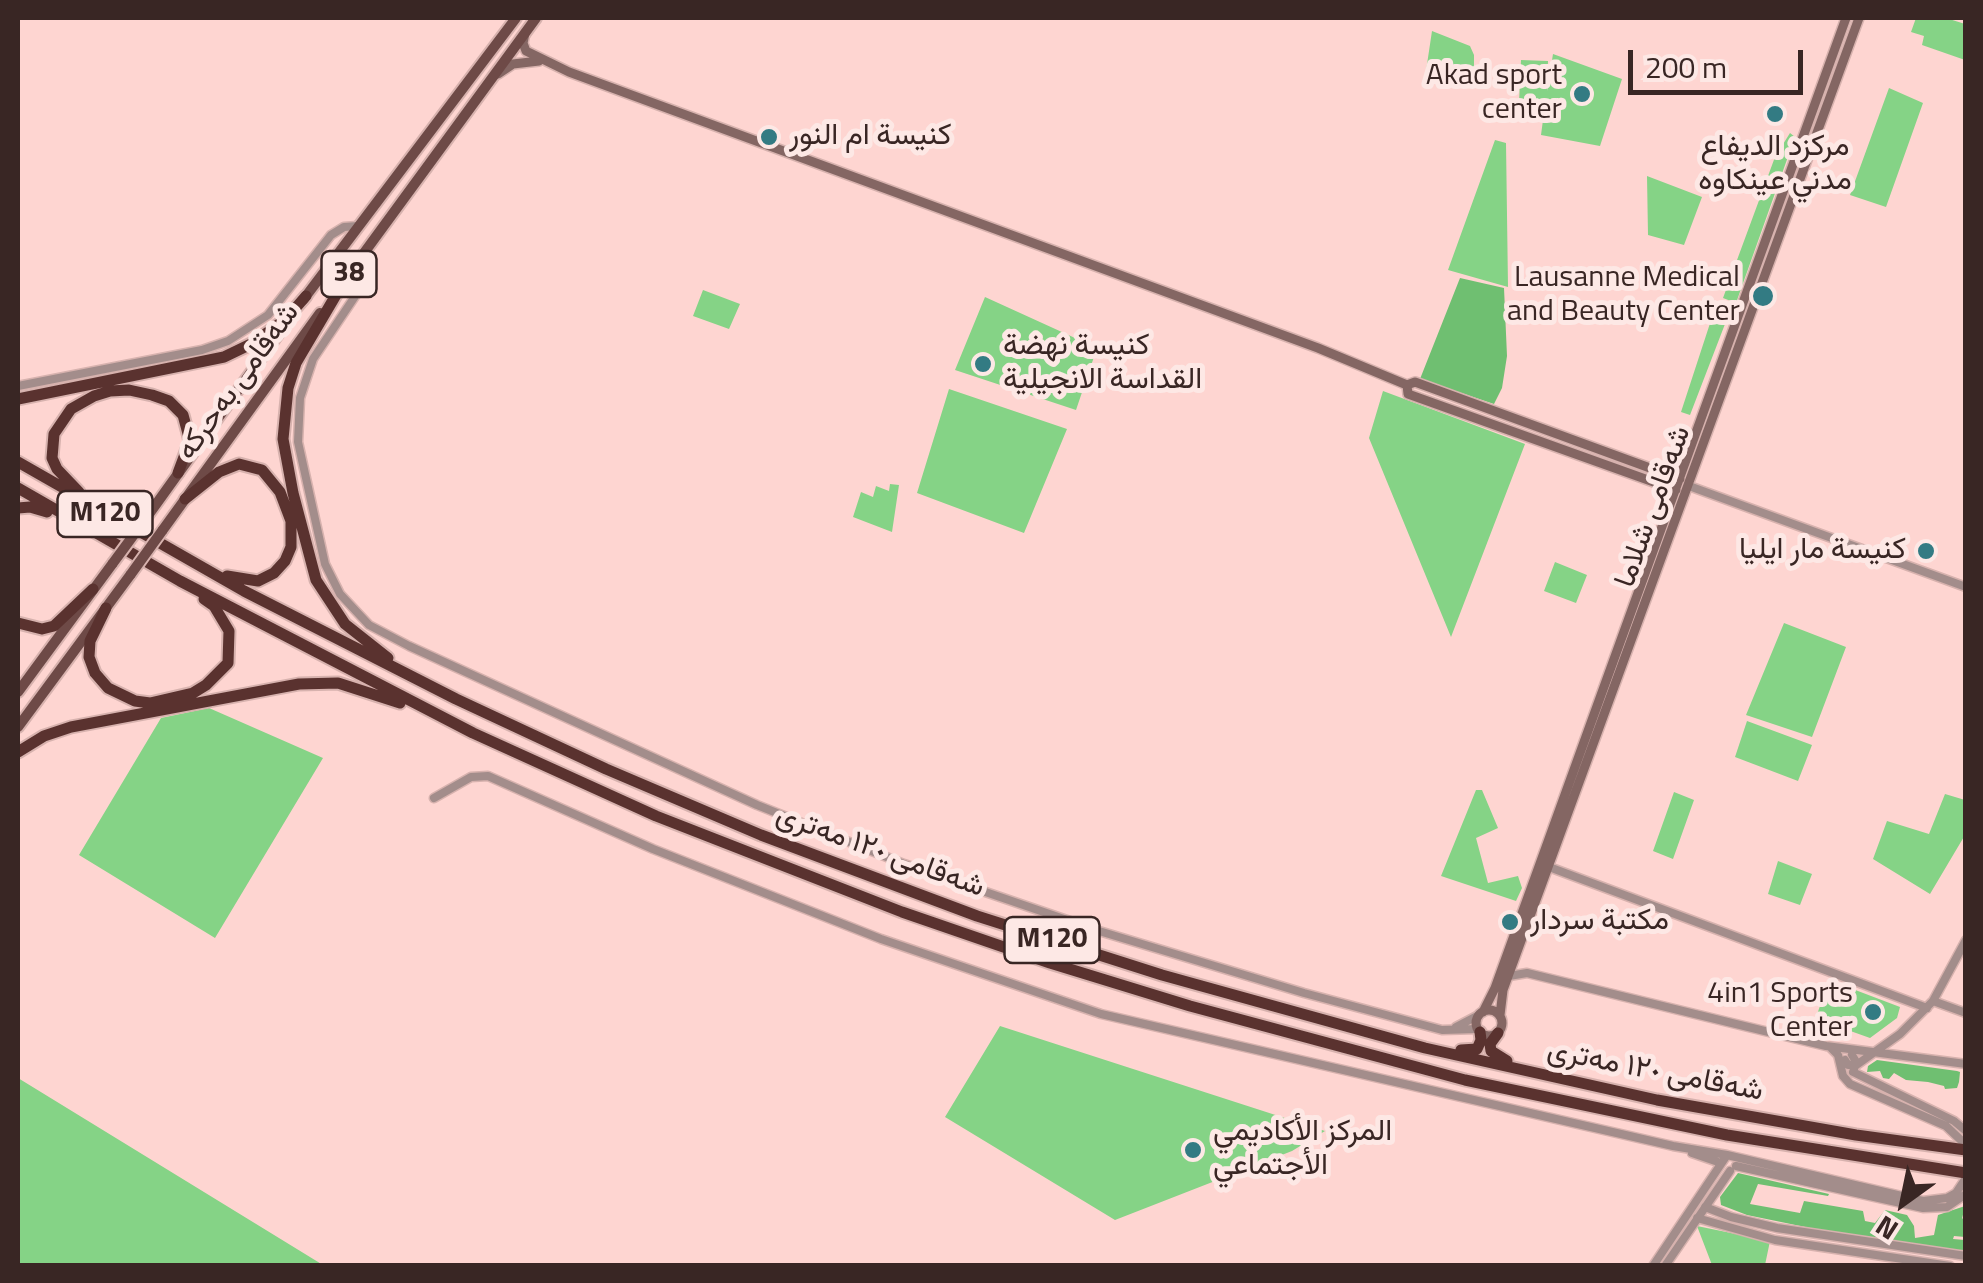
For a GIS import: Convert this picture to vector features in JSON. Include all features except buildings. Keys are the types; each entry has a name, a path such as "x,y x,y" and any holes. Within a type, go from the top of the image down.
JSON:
{"highway":[{"path":"346,278 302,350 288,388 284,438 304,542 316,580 345,624 385,657 456,699"},
{"path":"18,399 224,357 275,327 306,296"},
{"path":"101,512 72,486 52,458 54,434 60,422 71,409 94,396 129,390 170,401 183,415 190,441 178,473"},
{"name":"شەقامی ١٢٠ مەتری","path":"18,462 194,564 456,699 761,834 977,916 1211,990 1548,1077 1784,1123 1966,1147"},
{"path":"185,499 218,472 239,464 250,466 262,470 273,481 288,506 291,520 288,555 280,568 266,578 246,581 194,564"},
{"name":"شەقامی ١٢٠ مەتری","path":"18,488 180,582 473,734 765,860 1012,950 1173,1001 1385,1060 1534,1096 1964,1183"},
{"path":"18,508 40,509 94,532"},
{"path":"106,608 90,641 89,657 95,673 108,688 135,701 150,703 182,697 221,672 228,662 230,641 226,622 214,606 180,582"},
{"path":"18,623 34,629 54,626 93,589"},
{"path":"18,752 44,736 147,710 322,682 359,688 473,734"},
{"path":"1425,1048 1473,1051 1481,1043 1479,1030"},
{"path":"1498,1033 1490,1044 1492,1053 1548,1077"}],"main road":[{"name":"شەقامی بەحرکە","path":"18,692 306,296 516,18"},
{"name":"شەقامی بەحرکە","path":"18,727 536,18"},
{"name":"شەقامی شلاما","path":"1498,1033 1509,976 1676,484 1782,214 1846,18"},
{"name":"شەقامی شلاما","path":"1787,199 1859,18"},
{"path":"525,31 526,50 542,61 1318,348 1407,385 1415,382 1676,484"},
{"path":"487,83 513,64 542,61"},
{"name":"شەقامی شلاما","path":"1479,1030 1481,1014 1495,988 1596,723"},
{"path":"1481,1014 1494,1011 1500,1015"},
{"path":"1479,1030 1490,1036 1498,1033"}],"street":[{"path":"18,386 202,350 228,340 268,314 331,236 344,227 358,226"},
{"path":"358,261 372,272 314,359 300,398 298,442 316,532 329,574 346,603 369,624 409,646 757,805 888,858 1099,931 1417,1023 1448,1031 1479,1030"},
{"path":"1676,484 1966,587"},
{"path":"434,798 471,777 488,776 727,879 881,939 1070,1004 1138,1023 1673,1146 1728,1163 1923,1208 1948,1206 1964,1183"},
{"path":"1549,867 1930,1005 1966,1013"},
{"path":"1966,940 1930,1005 1900,1034 1849,1062 1843,1076 1850,1084 1946,1126 1966,1147"},
{"path":"1516,958 1524,966 1566,982"},
{"path":"1509,976 1522,972 1826,1046 1966,1064"},
{"path":"1417,1023 1450,1028 1481,1014"},
{"path":"1826,1046 1849,1062"},
{"path":"1841,1048 1857,1076 1954,1121 1966,1131"},
{"path":"1665,1266 1728,1163"},
{"path":"1653,1266 1728,1163"},
{"path":"1704,1207 1777,1228 1966,1256"},
{"path":"1720,1226 1724,1215"},
{"path":"1697,1218 1776,1240 1950,1266"}],"green space":[{"path":"1916,18 1946,18 1965,24 1965,60 1922,45 1924,36 1911,32"},
{"path":"1432,31 1470,46 1474,70 1465,76 1464,85 1426,71"},
{"name":"Akad sport center","path":"1553,54 1622,79 1600,146 1541,135 1545,105 1519,103 1521,60 1548,61 1547,91"},
{"path":"1889,88 1923,103 1886,207 1850,195"},
{"path":"1790,133 1795,137 1736,303 1723,298 1775,157"},
{"path":"1495,140 1506,143 1508,287 1448,270"},
{"path":"1647,176 1702,197 1684,245 1648,235"},
{"path":"1460,278 1504,288 1507,356 1502,388 1494,404 1420,379"},
{"path":"703,290 740,304 729,329 693,316"},
{"path":"985,297 1097,348 1076,410 955,370"},
{"path":"1716,305 1730,311 1690,415 1681,412"},
{"path":"949,389 1067,429 1024,533 917,493"},
{"path":"1383,391 1525,444 1451,637 1369,438"},
{"path":"890,484 899,485 892,532 853,517 861,492 873,497 876,486 889,491"},
{"path":"1555,562 1587,575 1576,603 1544,591"},
{"path":"1784,623 1846,647 1812,737 1746,715"},
{"path":"209,708 323,758 215,938 79,855 161,718"},
{"path":"1747,721 1812,745 1798,781 1735,757"},
{"path":"1476,790 1482,790 1498,828 1476,838 1488,883 1518,876 1522,888 1516,901 1441,876"},
{"path":"1674,792 1694,800 1673,859 1653,851"},
{"path":"1945,794 1965,800 1965,835 1930,894 1873,859 1887,821 1929,834"},
{"path":"1778,861 1812,874 1800,905 1768,894"},
{"path":"1829,980 1900,1007 1897,1018 1870,1038 1842,1028 1839,1034 1813,1026"},
{"path":"1000,1026 1325,1131 1292,1151 1115,1220 945,1117"},
{"path":"1877,1060 1957,1071 1959,1082 1957,1088 1945,1089 1906,1080 1894,1073 1889,1079 1883,1078 1880,1071 1867,1072 1868,1066"},
{"path":"18,1078 323,1265 18,1265"},
{"path":"1738,1173 1829,1194 1758,1184 1750,1204 1800,1213 1804,1201 1863,1211 1865,1221 1875,1223 1885,1210 1907,1215 1915,1238 1934,1235 1938,1215 1965,1206 1965,1237 1953,1239 1965,1240 1965,1252 1849,1236 1747,1215 1721,1205 1720,1197"},
{"path":"1697,1226 1770,1241 1765,1265 1712,1265"}],"place":[{"name":"Akad sport center","path":"1582,94"},
{"name":"مرکزد الدیفاع مدني عينكاوه","path":"1775,114"},
{"name":"كنيسة ام النور","path":"769,137"},
{"name":"Lausanne Medical and Beauty Center","path":"1763,296"},
{"name":"كنيسة نهضة القداسة الانجيلية","path":"983,364"},
{"name":"كنيسة مار ايليا","path":"1926,551"},
{"name":"مكتبة سردار","path":"1510,922"},
{"name":"4in1 Sports Center","path":"1873,1012"},
{"name":"المركز الأكاديمي الأجتماعي","path":"1193,1150"}]}
